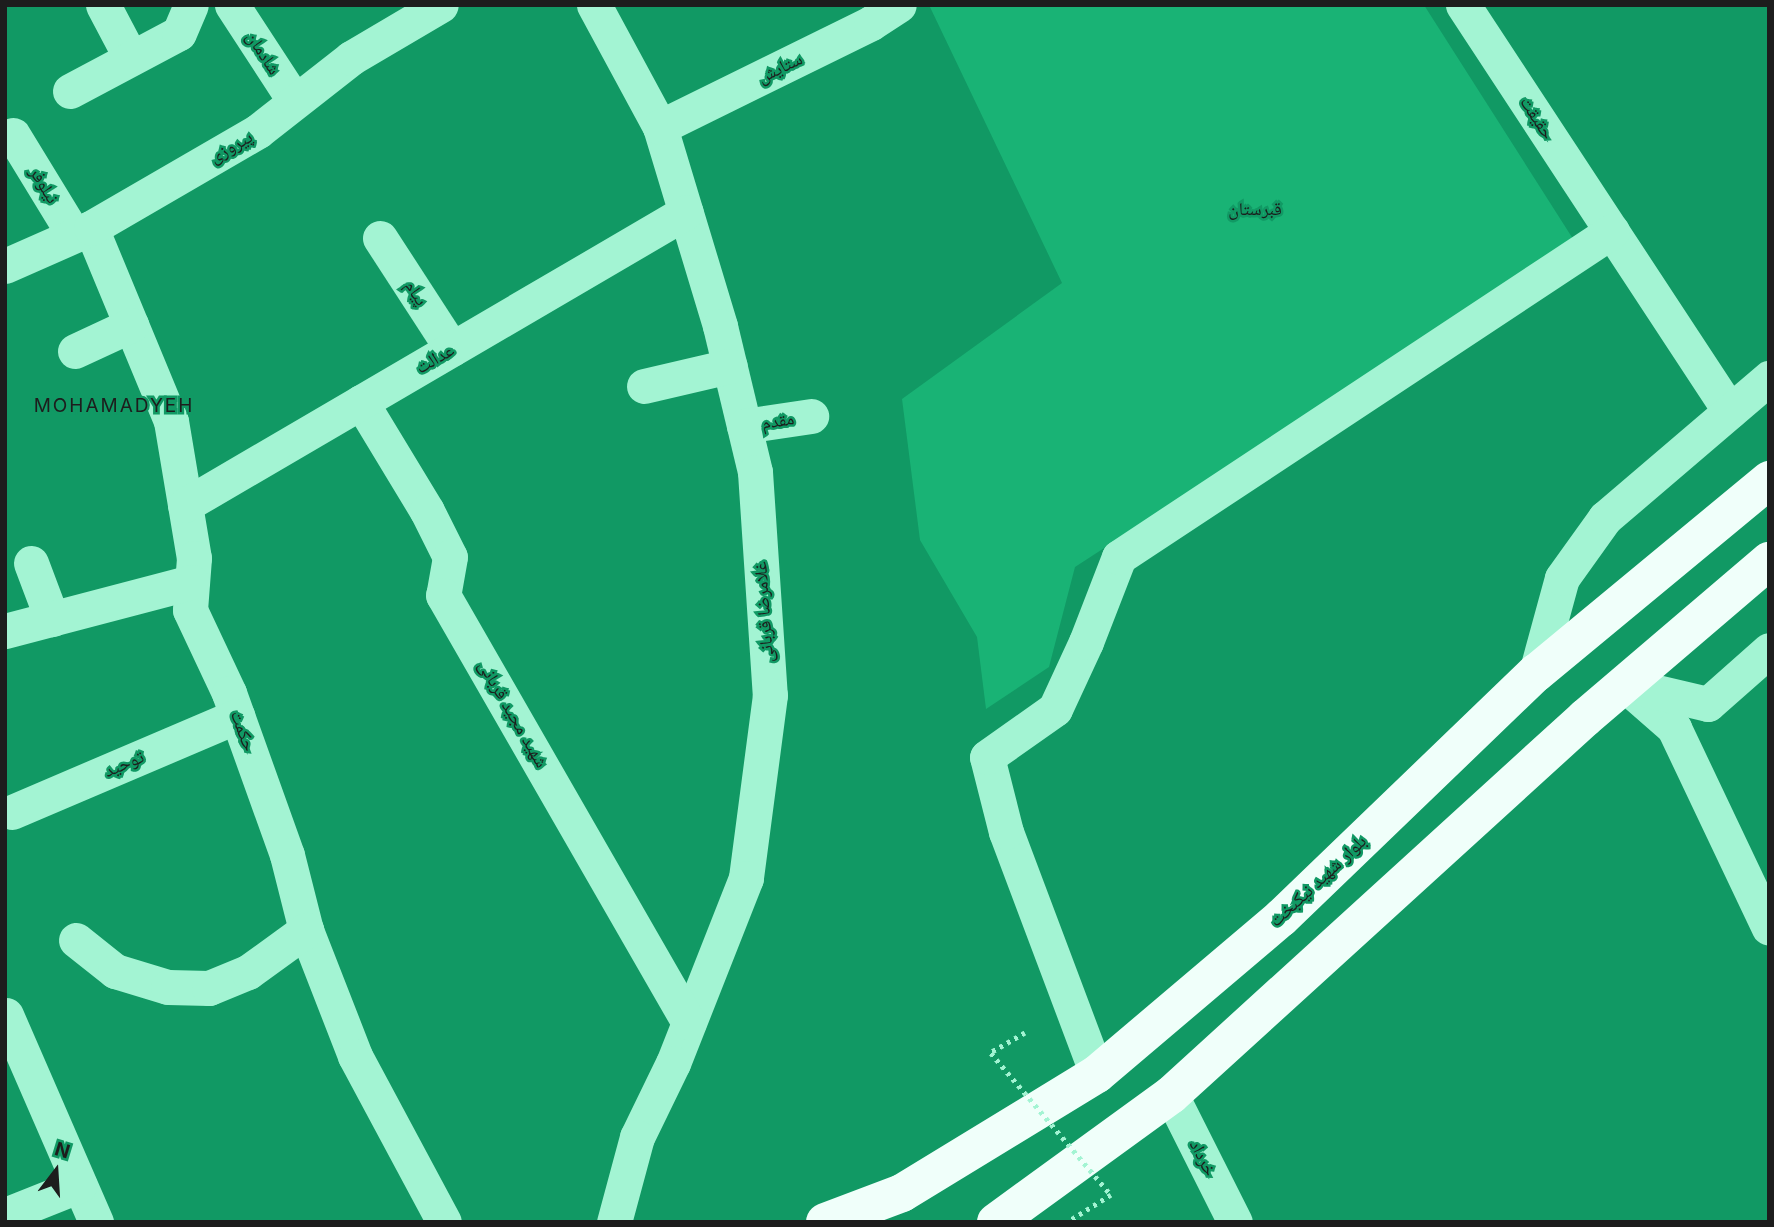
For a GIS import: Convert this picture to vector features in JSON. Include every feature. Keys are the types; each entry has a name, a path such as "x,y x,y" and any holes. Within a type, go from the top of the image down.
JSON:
{"main road":[{"name":"بلوار شهید نیکبخت","path":"825,1222 902,1193 1097,1074 1281,918 1536,673 1769,480"},
{"path":"996,1222 1171,1095 1624,684 1769,561"}],"street":[{"path":"103,5 131,58"},
{"path":"70,91 179,33 191,5"},
{"name":"شادمان","path":"232,5 294,100"},
{"name":"پیروزی","path":"5,266 83,231 258,131 294,100 351,58 441,5"},
{"name":"غلامرضا قربانی","path":"594,5 660,127 730,366 755,472 770,695 746,878 689,1022 637,1137 614,1222"},
{"name":"ستایش","path":"660,127 871,23 899,5"},
{"name":"حقیقت","path":"1463,5 1730,411"},
{"name":"نیلوفر","path":"13,135 83,231"},
{"name":"عدالت","path":"185,505 686,212"},
{"name":"حکمت","path":"83,231 131,325 171,421 194,558 190,610 237,716 287,855 306,930 355,1056 443,1222"},
{"path":"1097,1074 1006,832 987,757 1055,709 1086,642 1119,557 1612,231"},
{"name":"پیام","path":"380,238 452,349"},
{"path":"75,351 131,325"},
{"path":"644,386 730,366"},
{"path":"1536,673 1562,578 1605,518 1769,378"},
{"name":"شهید مجید قربانی","path":"361,402 427,511 450,557 443,595 689,1022"},
{"name":"مقدم","path":"744,426 811,416"},
{"path":"31,563 52,619"},
{"path":"5,631 192,582"},
{"path":"1624,684 1708,704 1769,650"},
{"path":"1624,684 1674,728 1769,928"},
{"name":"توحید","path":"12,812 237,716"},
{"path":"76,940 115,971 169,987 209,988 248,972 306,930"},
{"path":"6,1015 96,1222"},
{"name":"خرداد","path":"1171,1095 1235,1222"},
{"path":"10,1213 80,1185"}],"path":[{"path":"1025,1033 991,1053 1111,1195 1068,1222"}],"green space":[{"name":"قبرستان","path":"929,5 1424,5 1575,242 1075,567 1049,667 986,709 977,637 920,540 902,399 1062,283"}],"district":[{"name":"MOHAMADYEH","path":"114,406"}]}
